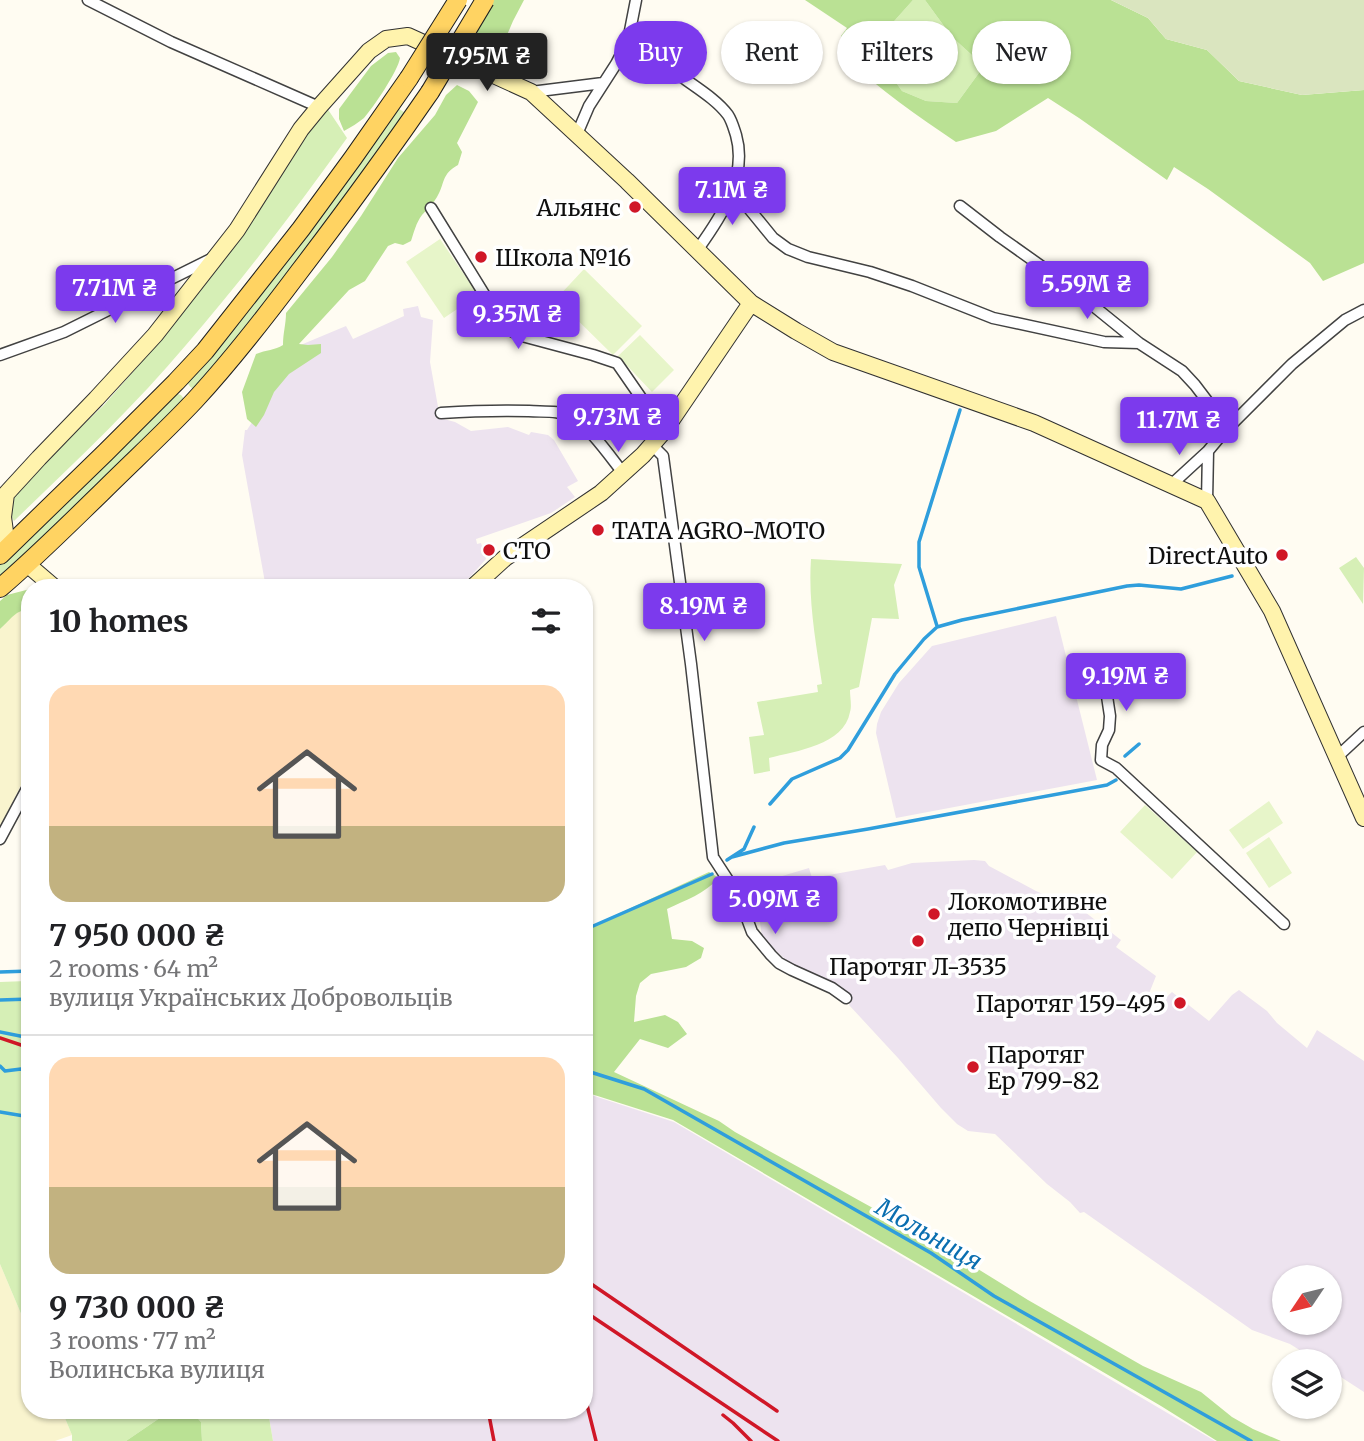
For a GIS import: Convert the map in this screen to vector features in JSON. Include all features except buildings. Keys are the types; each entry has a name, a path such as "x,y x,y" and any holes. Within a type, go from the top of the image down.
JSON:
{"main road":[{"path":"4,551 205,351 353,158 398,95 458,0"},
{"path":"0,588 27,565 195,400 266,316 369,179 430,92 485,0"},
{"path":"398,95 418,109"},
{"path":"176,382 195,400"}],"street":[{"path":"88,0 171,42 319,107"},
{"path":"632,21 636,0"},
{"path":"4,551 6,539 3,517 6,494 155,335 237,230 301,129 319,107 369,51 386,39 408,36 531,92 698,249 751,303 832,352 1034,423 1207,501"},
{"path":"577,134 589,106 614,67"},
{"path":"531,92 603,83"},
{"path":"692,84 727,114 739,146 733,189 717,223 698,249"},
{"path":"733,189 772,238 788,249 808,257 870,272 993,318 1104,342 1139,343"},
{"path":"960,206 1065,283 1139,343 1182,372 1214,410 1223,433"},
{"path":"431,208 505,328 522,336 617,363 664,431"},
{"path":"0,355 64,332 215,257"},
{"path":"482,579 505,558 624,474 664,431 751,303"},
{"path":"1171,485 1208,451 1241,413 1292,364 1345,320 1364,310"},
{"path":"441,413 499,410 556,412 570,416 580,422 624,474"},
{"path":"652,445 663,456 713,857 740,897 752,932 771,956 846,998"},
{"path":"1208,451 1207,501 1272,611 1364,818"},
{"path":"27,565 44,579"},
{"path":"1133,660 1106,677 1111,716 1109,730 1102,746 1101,760 1116,768 1284,925"},
{"path":"1337,757 1364,732"},
{"path":"0,839 21,800"}],"shaded area":[{"path":"418,306 421,317 433,320 430,362 440,418 455,422 471,431 508,427 529,435 531,432 548,435 554,440 578,481 567,487 575,497 551,513 476,539 477,544 481,543 486,559 467,579 264,579 242,455 245,430 258,413 291,349 346,326 353,339 404,316 403,309"},
{"path":"21,611 21,785 0,827 0,629 15,613"},
{"path":"1056,616 1097,780 896,818 876,733 881,712 899,683 932,646"},
{"path":"985,861 989,866 1036,891 1065,904 1072,902 1121,940 1116,947 1156,976 1146,1001 1155,1008 1172,992 1209,1021 1239,990 1267,1011 1307,1048 1317,1030 1364,1061 1364,1392 1342,1378 1342,1349 1298,1349 1252,1330 1084,1212 1080,1213 995,1134 968,1131 957,1124 849,1005 852,998 842,987 788,962 762,938 752,885 809,868 812,878 885,865 888,870 912,863"},
{"path":"593,1096 674,1122 1215,1441 273,1441 269,1419 593,1419"},
{"path":"0,1264 21,1314 21,1419 65,1419 72,1435 55,1441 0,1441"}],"green space":[{"path":"490,0 524,0 502,47 491,60 483,62 468,55 467,43"},
{"path":"805,0 913,0 894,21 837,21"},
{"path":"913,0 925,0 940,21 894,21"},
{"path":"925,0 1111,0 1148,18 1166,39 1207,50 1239,81 1302,95 1364,90 1364,263 1323,281 1310,263 1208,189 1174,167 1167,180 1048,98 996,131 956,142 876,84 897,84 902,91 926,101 957,103 972,82 1071,84 1071,21 972,21 972,55 958,42 958,21 940,21"},
{"path":"1111,0 1364,0 1364,90 1302,95 1239,81 1207,50 1166,39 1148,18"},
{"path":"958,42 972,55 972,82 957,103 926,101 902,91 897,84 958,84"},
{"path":"396,52 400,58 398,64 379,98 364,118 344,131 339,119 339,109 371,66 388,53"},
{"path":"457,85 469,91 478,102 457,143 462,152 458,165 446,176 437,197 418,221 411,241 403,245 395,243 388,246 365,281 349,290 299,344 321,344 321,353 289,374 274,392 256,427 247,419 242,392 256,354 283,345 286,313 332,257 398,158 435,115 446,95"},
{"path":"327,108 347,138 289,217 166,368 14,521 11,505 21,484 104,405 139,365 241,232 296,145"},
{"path":"399,109 404,112 404,118 316,241 196,390 191,388 187,380 394,111"},
{"path":"440,239 478,295 444,318 406,262"},
{"path":"584,269 642,326 613,355 556,299"},
{"path":"640,335 674,370 652,392 618,356"},
{"path":"175,393 185,400 0,579 0,562"},
{"path":"1356,557 1364,568 1363,604 1339,568"},
{"path":"811,559 902,564 894,585 899,619 872,618 859,687 850,690 850,712 839,732 817,745 769,758 770,771 754,774 749,737 764,735 757,702 818,692 817,685 822,684 812,606"},
{"path":"21,591 21,611 0,629 0,601 7,595"},
{"path":"1269,801 1283,823 1243,849 1229,830"},
{"path":"1145,805 1197,852 1172,879 1120,832"},
{"path":"1269,837 1292,873 1269,888 1246,853"},
{"path":"709,872 719,878 701,892 667,909 672,939 692,941 704,948 701,958 686,967 651,974 640,983 636,996 634,1022 665,1015 678,1022 687,1034 668,1048 640,1039 614,1072 719,1121 931,1240 1143,1366 1201,1392 1232,1417 1253,1429 1281,1441 1217,1441 673,1120 593,1095 593,925"},
{"path":"21,981 21,1314 0,1264 0,982"},
{"path":"65,1419 158,1419 126,1441 72,1441"},
{"path":"158,1419 198,1419 201,1422 202,1441 126,1441"},
{"path":"198,1419 269,1419 273,1441 202,1441 201,1422"}],"waterway":[{"path":"937,626 919,567 919,542 960,410"},
{"path":"770,804 792,779 840,758 848,750 895,674 937,627 1127,586 1181,589 1232,576"},
{"path":"1125,756 1139,744"},
{"path":"732,857 784,843 1107,785 1116,780"},
{"path":"727,860 744,849 754,827"},
{"path":"593,926 712,874"},
{"name":"Мольниця","path":"0,972 21,971"},
{"path":"0,1000 21,999"},
{"path":"0,1032 21,1036"},
{"path":"0,1066 5,1071 21,1069"},
{"name":"Мольниця","path":"593,1073 644,1089 931,1253 994,1296 1251,1441"},
{"path":"0,1112 21,1116"}],"railway":[{"path":"0,1038 21,1045"},
{"path":"593,1285 777,1411"},
{"path":"593,1317 778,1441"},
{"path":"723,1415 751,1441"},
{"path":"490,1419 494,1441"},
{"path":"590,1419 596,1441"}],"place":[{"name":"Альянс","path":"635,207"},
{"name":"Школа №16","path":"481,257"},
{"name":"TATA AGRO-MOTO","path":"598,530"},
{"name":"СТО","path":"489,550"},
{"name":"DirectAuto","path":"1282,555"},
{"name":"Локомотивне депо Чернівці","path":"934,914"},
{"name":"Паротяг Л-3535","path":"918,941"},
{"name":"Паротяг 159-495","path":"1180,1003"},
{"name":"Паротяг Ер 799-82","path":"973,1067"}]}
